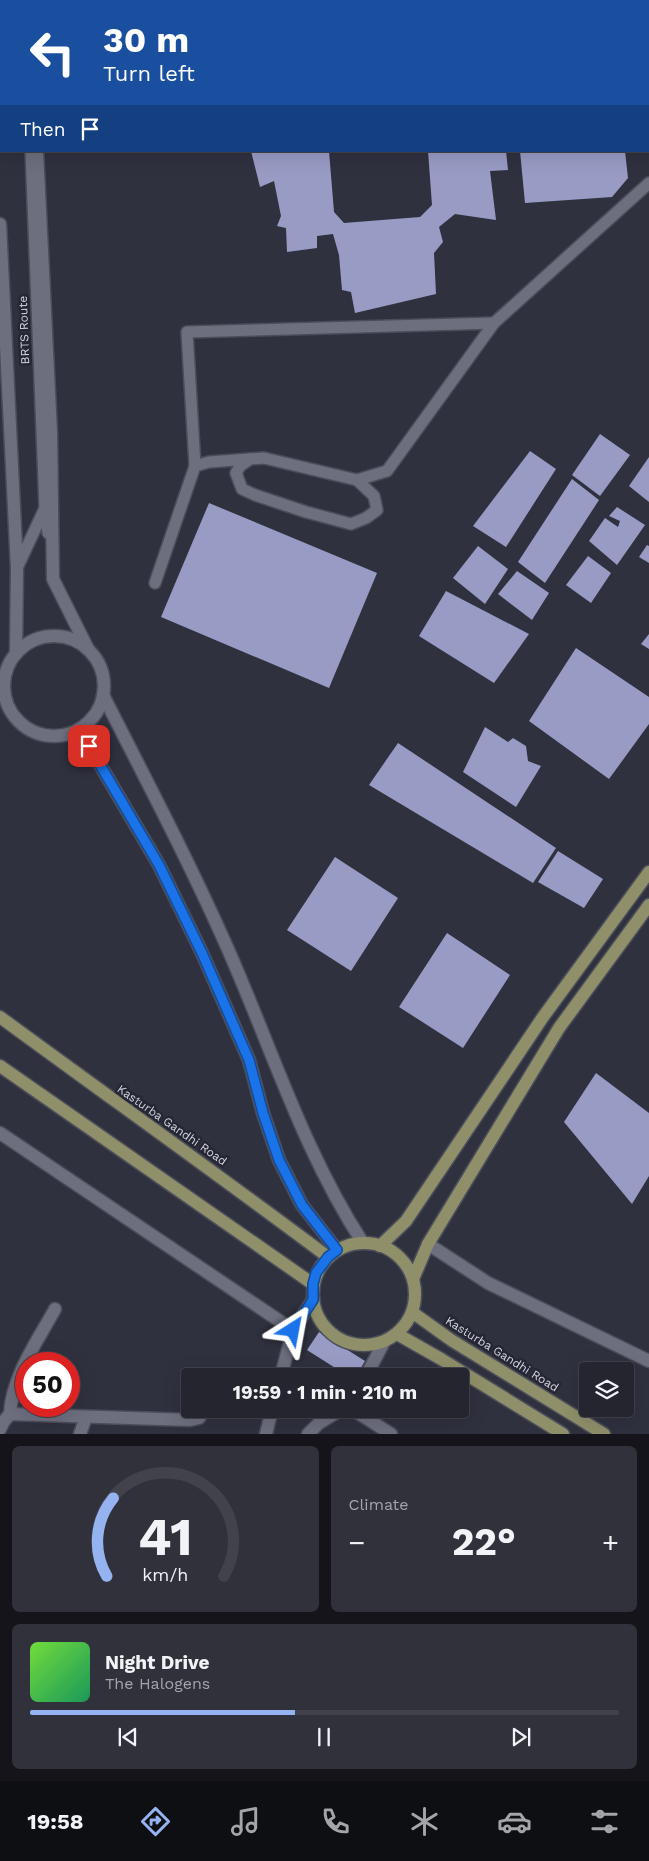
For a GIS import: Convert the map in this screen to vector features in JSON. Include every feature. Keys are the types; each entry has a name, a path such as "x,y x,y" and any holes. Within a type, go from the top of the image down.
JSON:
{"main road":[{"path":"0,703 22,724 36,733 52,736 68,734 79,729 94,716 103,695 103,674 97,660 88,649 53,579 51,432 37,152"},
{"path":"0,224 17,568 9,656 4,686 6,700 11,712"},
{"path":"9,656 28,642 43,636 59,636 75,640 88,649"},
{"path":"103,695 180,847 227,947 315,1158 344,1215 363,1243"},
{"path":"79,729 159,865 202,953 249,1060 263,1113 279,1160 302,1205 333,1253"},
{"path":"380,1246 406,1221 544,1017 649,872"},
{"path":"413,1279 428,1244 559,1028 649,905"},
{"name":"Kasturba Gandhi Road","path":"0,1017 147,1125 333,1253"},
{"path":"0,1066 313,1284"},
{"path":"0,1133 293,1330"},
{"path":"363,1243 380,1246 395,1253 406,1264 413,1279 416,1295 412,1312 406,1324 397,1334 384,1342 369,1345 353,1345 338,1339 321,1322 313,1300 313,1284 316,1273 333,1253 350,1245 363,1243"},
{"path":"428,1244 488,1283 649,1361"},
{"path":"283,1368 293,1330 313,1300"},
{"path":"0,1429 10,1414 16,1383 55,1309"},
{"name":"Kasturba Gandhi Road","path":"412,1312 451,1340 604,1434"},
{"path":"397,1334 563,1434"},
{"path":"370,1368 384,1342"},
{"path":"10,1414 190,1420 199,1418"},
{"path":"80,1434 86,1417"},
{"path":"266,1434 270,1418"},
{"path":"308,1434 319,1422 326,1418"},
{"path":"366,1418 391,1434"}],"lane":[{"name":"BRTS Route","path":"31,152 45,508 53,579"},
{"path":"357,480 387,470 494,323 649,183"},
{"path":"155,583 195,466 187,332 494,323"},
{"path":"195,466 209,462 250,459 264,458 357,480 374,496 377,510 366,518 351,524 289,506 242,489 236,473 240,466 250,459"},
{"name":"BRTS Route","path":"17,568 45,508"}],"building":[{"path":"251,152 329,152 334,212 344,223 420,217 432,205 428,152 506,152 508,170 490,171 496,220 455,214 439,227 443,242 434,253 436,294 355,313 351,292 342,290 339,255 333,234 317,236 317,248 287,252 286,228 277,226 281,216 274,181 260,187"},
{"path":"520,152 625,152 628,178 612,197 525,203"},
{"path":"600,434 630,455 600,496 572,475"},
{"path":"530,451 556,469 506,547 473,526"},
{"path":"649,457 649,502 629,486"},
{"path":"572,479 599,500 545,583 518,562"},
{"path":"209,503 377,573 329,688 161,617"},
{"path":"617,507 645,525 617,565 589,541 605,518 618,527 620,521 609,516"},
{"path":"647,545 649,546 649,563 639,557"},
{"path":"478,546 508,569 485,604 453,578"},
{"path":"588,556 611,573 591,603 566,585"},
{"path":"517,571 549,593 532,620 498,594"},
{"path":"446,591 529,634 494,683 419,636"},
{"path":"649,634 649,649 641,644"},
{"path":"576,648 649,697 649,724 609,779 529,721"},
{"path":"485,727 508,742 513,738 526,746 528,761 541,766 516,807 463,772"},
{"path":"398,743 556,848 533,883 369,785"},
{"path":"558,851 603,879 584,908 538,882"},
{"path":"335,857 398,898 351,971 287,930"},
{"path":"447,933 510,975 463,1048 399,1007"},
{"path":"596,1073 649,1113 649,1176 632,1204 564,1122"},
{"path":"319,1332 365,1361 361,1368 335,1368 307,1350"}],"route":[{"path":"89,746 159,865 202,953 249,1060 263,1113 279,1160 302,1205 337,1250 328,1257 316,1273 313,1284 313,1300 293,1330"}]}
